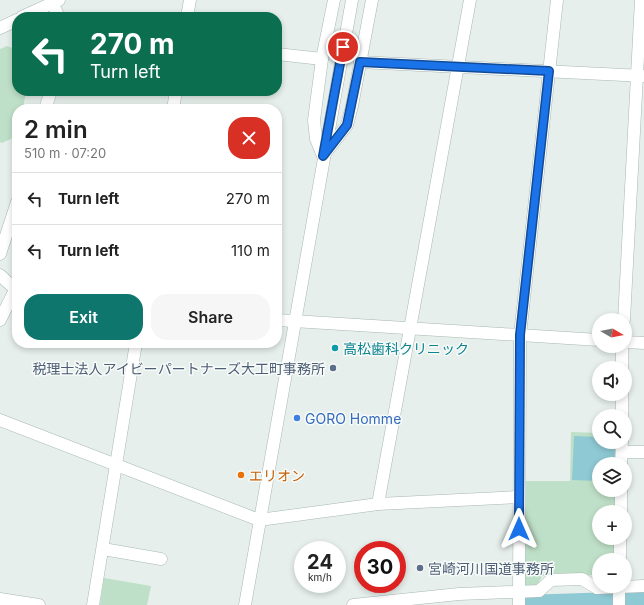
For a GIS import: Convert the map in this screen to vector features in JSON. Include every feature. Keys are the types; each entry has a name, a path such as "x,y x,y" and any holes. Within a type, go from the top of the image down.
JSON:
{"street":[{"path":"188,12 190,0"},
{"path":"323,156 316,139 314,120 322,59 334,0"},
{"path":"245,605 323,156 352,0"},
{"path":"323,156 347,125 372,0"},
{"path":"378,504 470,0"},
{"path":"519,605 520,335 557,0"},
{"path":"624,313 641,76 641,0"},
{"path":"33,12 56,2 58,12"},
{"path":"0,28 12,22"},
{"path":"282,55 322,59"},
{"path":"360,62 641,76"},
{"path":"0,254 12,217"},
{"path":"0,275 12,287"},
{"path":"0,320 12,298"},
{"path":"282,321 592,340"},
{"path":"632,342 644,343"},
{"path":"94,605 135,348"},
{"path":"0,420 259,520 378,504 519,497"},
{"path":"631,449 644,452"},
{"path":"103,549 161,559"},
{"path":"354,605 403,603 459,594 539,591 551,580 582,579 592,585"},
{"path":"632,586 644,586"},
{"path":"619,593 619,605"},
{"path":"0,599 39,605"}],"green space":[{"path":"7,46 12,48 12,96 25,96 24,104 12,104 12,138 2,143 0,142 0,49"},
{"path":"571,432 592,433 592,449 599,449 599,457 592,457 592,497 616,497 615,505 592,505 592,545 615,545 615,553 592,553 592,575 542,576 536,589 524,586 525,481 570,481"},
{"path":"104,578 151,586 147,605 100,605"}],"water":[{"path":"574,436 592,437 592,449 617,449 616,457 592,457 592,481 572,480"}],"waterway":[{"path":"524,605 644,601"}],"place":[{"name":"高松歯科クリニック","path":"335,348"},
{"name":"税理士法人アイビーパートナーズ大工町事務所","path":"333,368"},
{"name":"GORO Homme","path":"297,418"},
{"name":"エリオン","path":"241,475"},
{"name":"宮崎河川国道事務所","path":"420,568"}],"route":[{"path":"343,47 323,156 347,125 360,62 458,68 549,71 520,335 519,529"}]}
